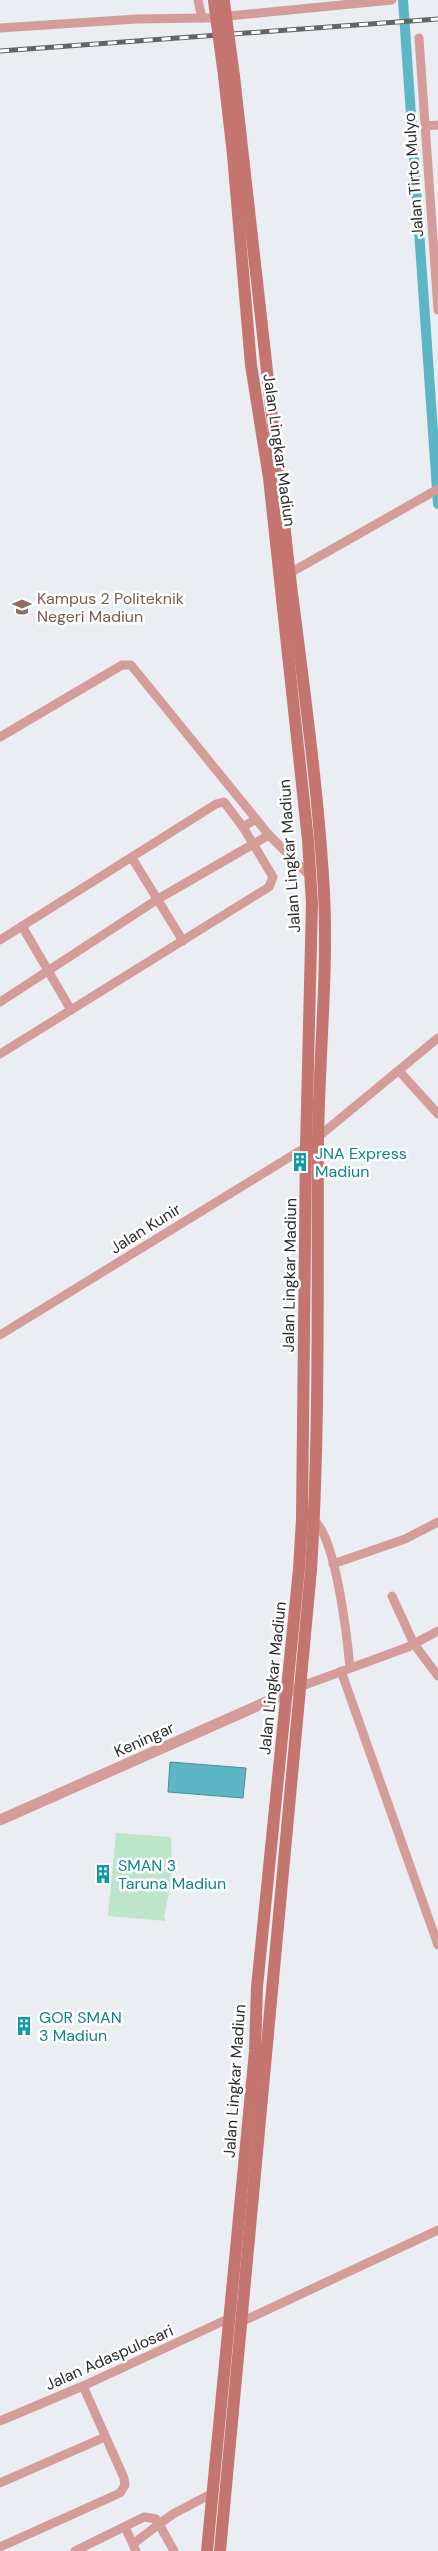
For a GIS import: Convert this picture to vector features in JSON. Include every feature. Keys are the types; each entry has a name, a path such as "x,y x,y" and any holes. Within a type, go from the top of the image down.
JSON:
{"main road":[{"name":"Jalan Lingkar Madiun","path":"214,0 233,155 251,364 270,478 310,876 312,913 306,1146 308,1519 267,1891 220,2551"},
{"name":"Jalan Lingkar Madiun","path":"207,2551 235,2320 252,2217 302,1686 324,898 280,475 265,362 226,0"},
{"path":"267,1891 281,1894"}],"street":[{"path":"198,0 202,18"},
{"path":"226,0 229,16"},
{"path":"0,28 137,19 202,18 392,0"},
{"name":"Jalan Tirto Mulyo","path":"419,38 438,310"},
{"path":"425,126 438,125"},
{"path":"290,573 435,489"},
{"path":"0,737 122,666 131,666 269,835 310,876"},
{"path":"0,940 219,802 228,805 273,877 269,887 0,1054"},
{"path":"243,827 256,819"},
{"path":"0,1002 158,899 269,835"},
{"path":"132,858 183,941"},
{"path":"22,926 72,1010"},
{"path":"318,1137 400,1072 438,1038"},
{"path":"400,1072 438,1114"},
{"name":"Jalan Kunir","path":"0,1335 306,1146"},
{"path":"308,1519 326,1538 347,1633 350,1668"},
{"path":"333,1564 405,1539 438,1522"},
{"path":"392,1596 414,1644 438,1676"},
{"path":"302,1686 414,1644 438,1631"},
{"path":"340,1671 438,1946"},
{"name":"Keningar","path":"0,1820 302,1686"},
{"name":"Jalan Adaspulosari","path":"0,2421 438,2230"},
{"path":"0,2547 120,2493 125,2485 124,2478 83,2386"},
{"path":"0,2483 105,2437"},
{"path":"125,2527 135,2548 159,2524 173,2514 213,2493"},
{"path":"75,2551 144,2517 156,2519 174,2551"}],"green space":[{"path":"116,1833 171,1837 172,1878 164,1917 166,1921 108,1916"}],"water":[{"path":"170,1762 246,1768 243,1798 168,1792"}],"waterway":[{"path":"403,0 438,504"}],"railway":[{"path":"0,51 438,19"}],"place":[{"name":"Kampus 2 Politeknik Negeri Madiun","path":"22,607"},
{"name":"JNA Express Madiun","path":"300,1162"},
{"name":"SMAN 3 Taruna Madiun","path":"103,1874"},
{"name":"GOR SMAN 3 Madiun","path":"24,2026"}]}
